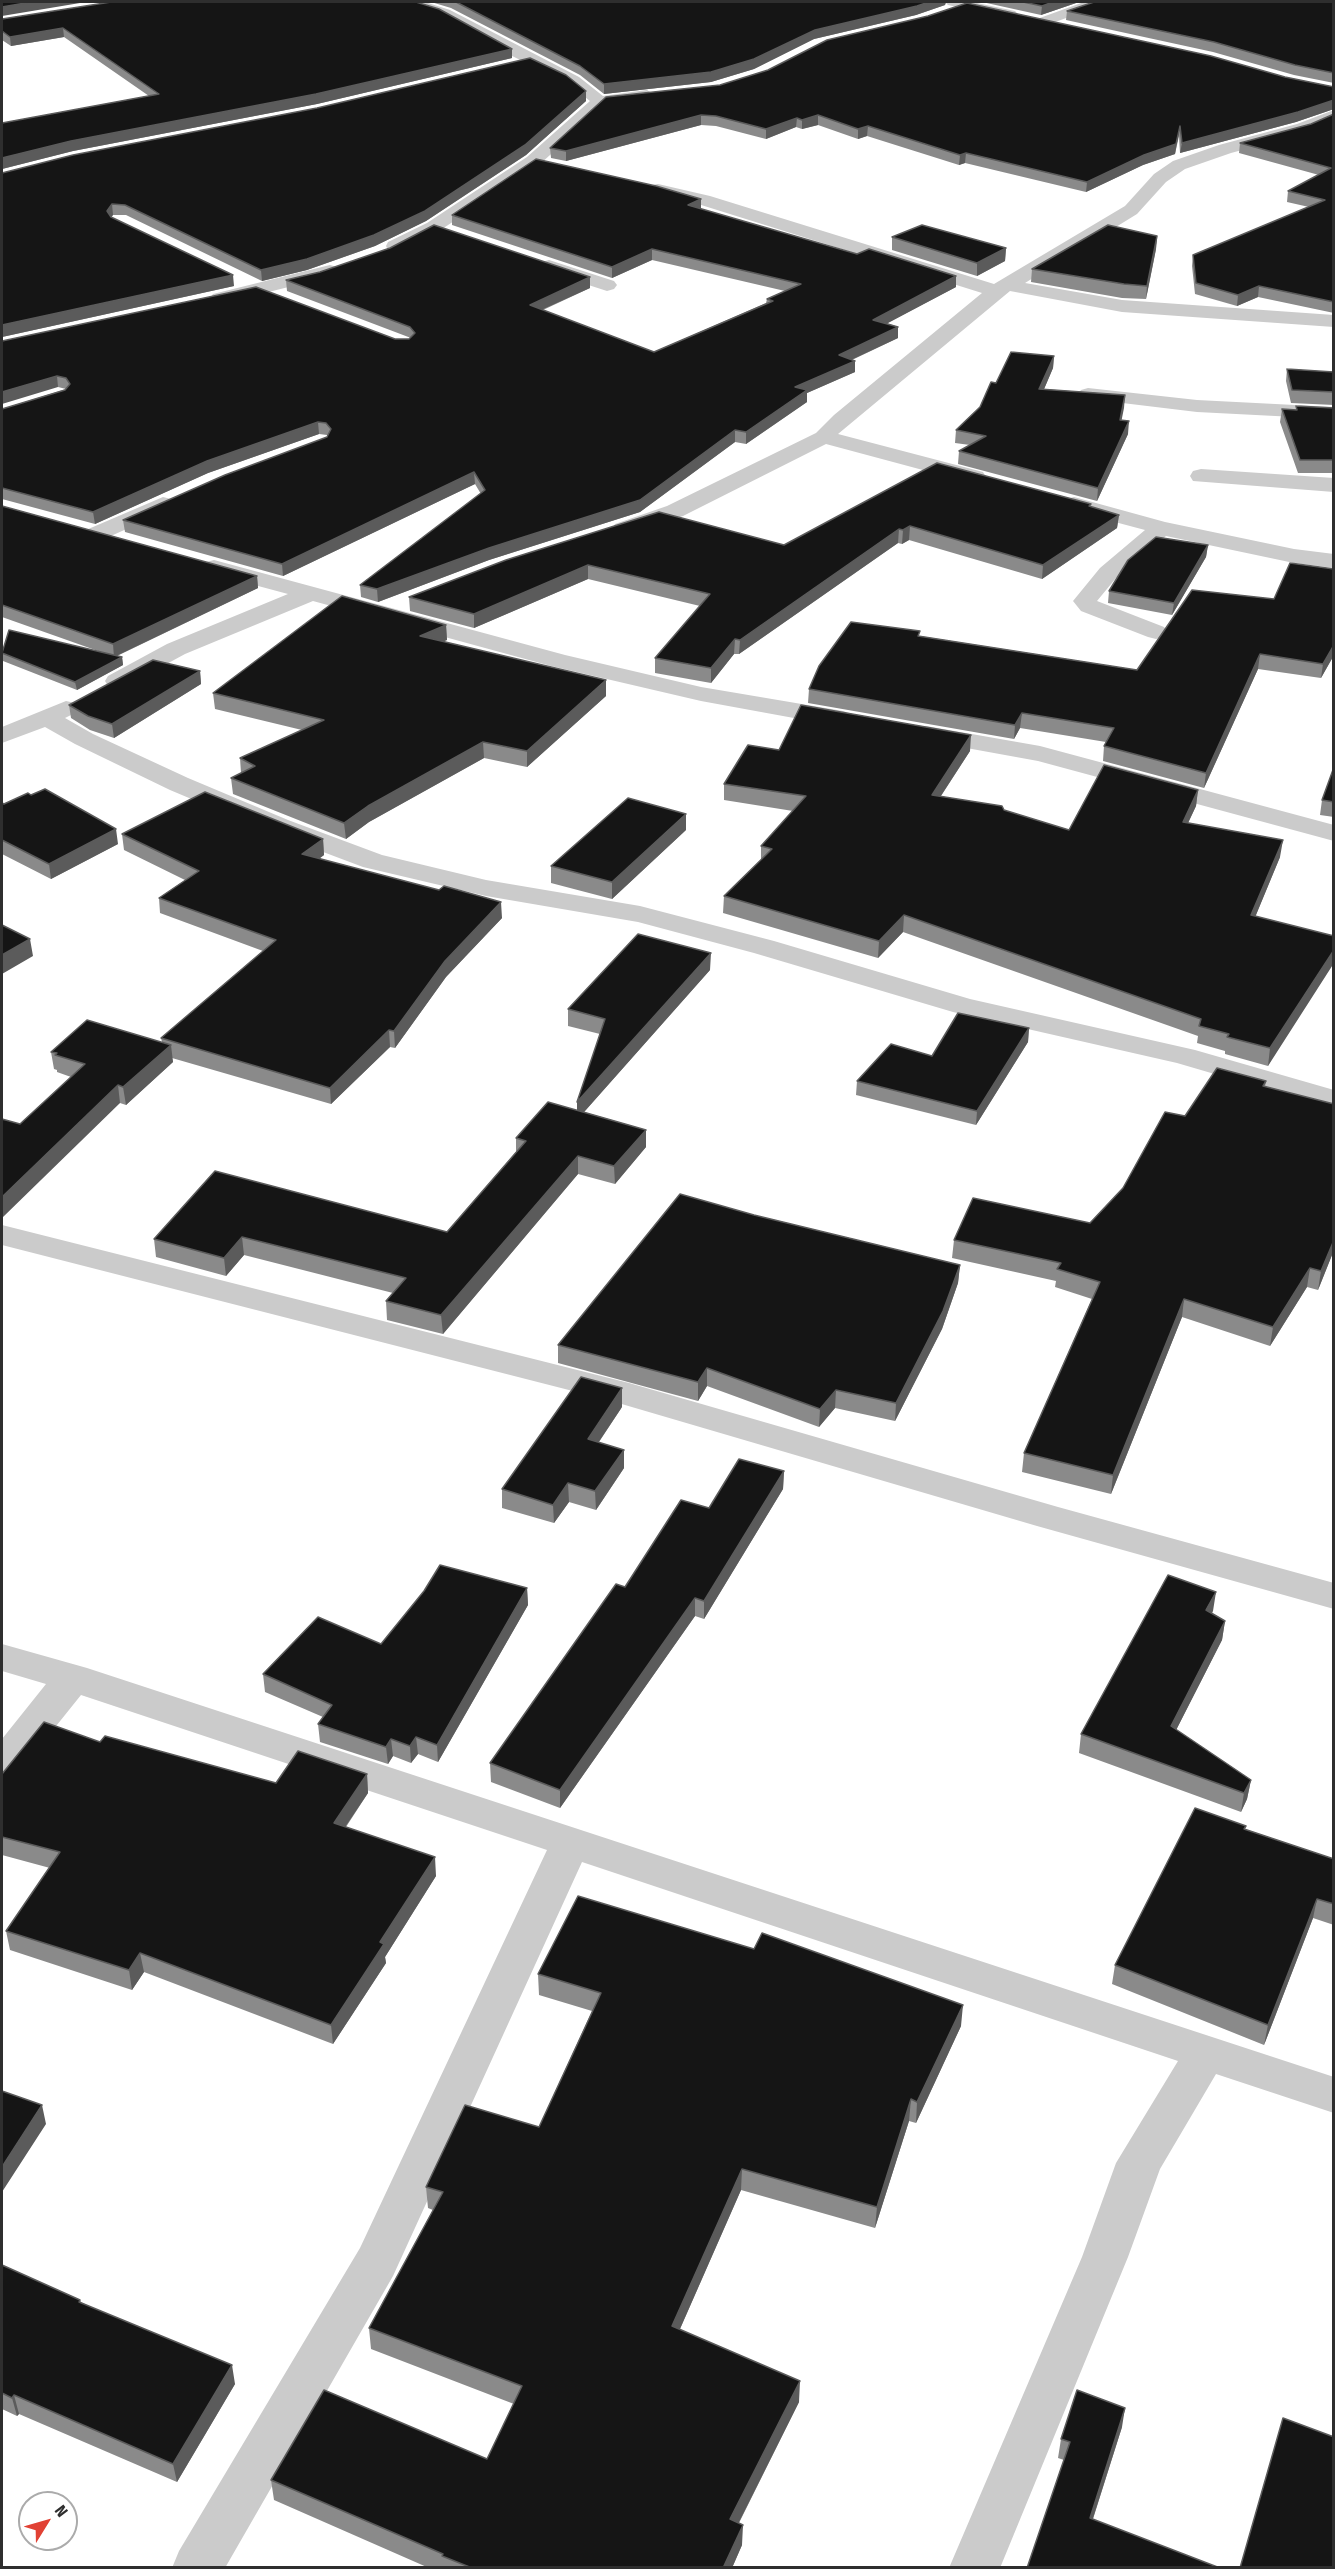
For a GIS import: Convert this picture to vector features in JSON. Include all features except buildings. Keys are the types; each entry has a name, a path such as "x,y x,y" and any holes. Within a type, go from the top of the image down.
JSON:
{"street":[{"path":"412,2 445,13 499,40 512,50 573,81 600,101"},
{"path":"1032,20 1097,2"},
{"path":"940,14 972,3 1065,27"},
{"path":"502,67 533,60"},
{"path":"373,256 433,227 533,161 600,101 658,94"},
{"path":"605,535 675,511 823,437 841,419 1001,288 1131,210 1160,178 1179,165 1224,149 1304,128 1334,116"},
{"path":"533,161 556,166"},
{"path":"636,183 704,200 1001,288 1122,306 1334,321"},
{"path":"433,227 455,234"},
{"path":"531,260 607,285"},
{"path":"203,302 262,290 343,267"},
{"path":"231,275 283,298"},
{"path":"1088,394 1197,406 1334,413"},
{"path":"823,437 999,483"},
{"path":"1202,476 1334,485"},
{"path":"129,544 84,532 186,494"},
{"path":"1055,498 1162,528 1294,556 1334,561"},
{"path":"1156,632 1089,606 1085,601 1108,573 1162,528"},
{"path":"197,563 560,661 701,694 865,723"},
{"path":"2,736 48,718 176,650 312,593"},
{"path":"380,611 412,599"},
{"path":"48,718 84,739 179,784 279,826 373,861 486,888 640,914 764,947 963,1006 1184,1056 1334,1100"},
{"path":"900,729 1040,754 1334,833"},
{"path":"2,1235 617,1391 1050,1517 1334,1596"},
{"path":"2,1658 73,1678 1334,2095"},
{"path":"2,1766 73,1678"},
{"path":"197,2568 377,2262 571,1842"},
{"path":"974,2568 1105,2257 1139,2163 1205,2054"}]}
